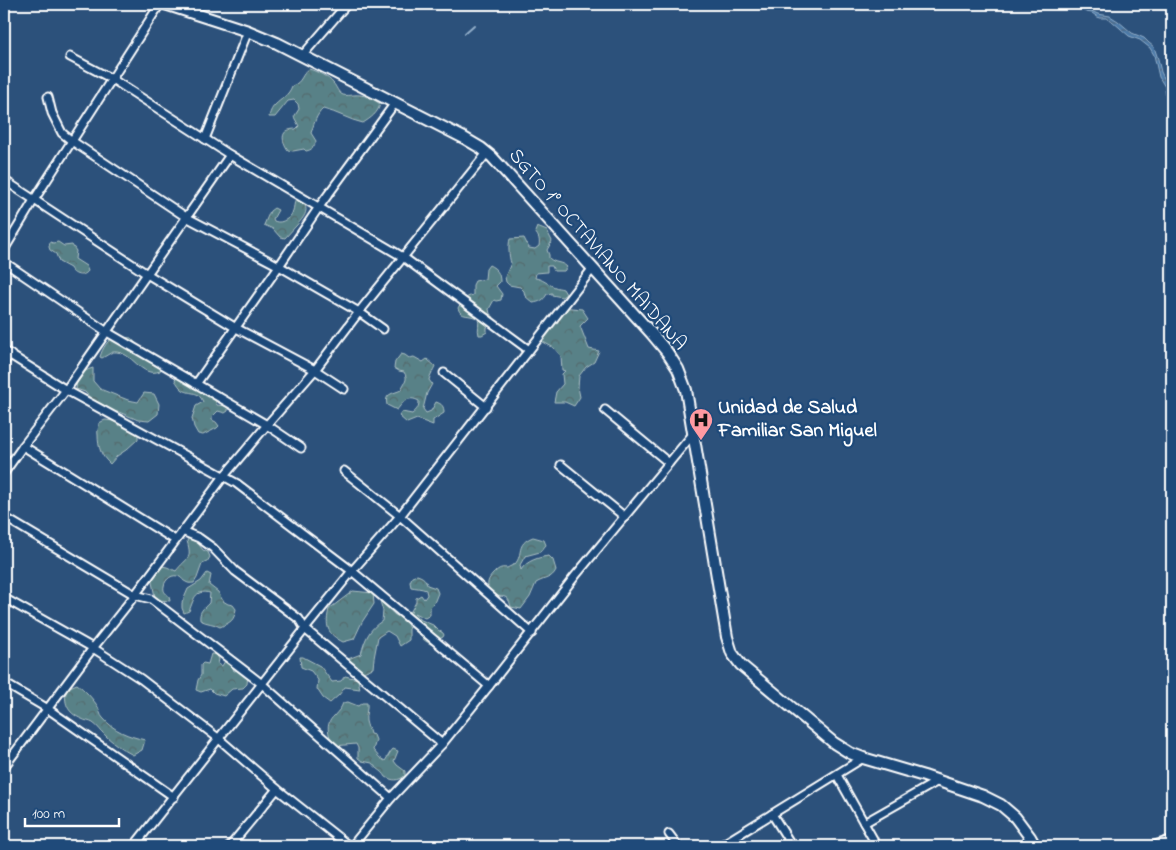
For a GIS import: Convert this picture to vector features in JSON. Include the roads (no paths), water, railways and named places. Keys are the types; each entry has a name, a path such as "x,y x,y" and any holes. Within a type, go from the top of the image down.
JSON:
{"main road":[{"name":"SGTO 1° OCTAVIANO MAIDANA","path":"165,4 248,31 277,43 464,138 487,153 594,268 667,352 678,369 686,390 727,637 732,653 741,665 834,743 850,753 984,796 1001,805 1015,817 1035,846"},
{"path":"1156,846 1172,841"}],"street":[{"path":"4,250 160,4"},
{"path":"302,56 347,4"},
{"path":"205,139 248,31"},
{"path":"70,58 112,78 230,155 403,257 529,350"},
{"path":"48,97 52,113 62,133 72,141 186,217 279,266 359,312 383,330"},
{"path":"196,384 319,207 395,103"},
{"path":"4,766 224,476 314,370 487,153"},
{"path":"4,474 66,390 230,155"},
{"path":"4,180 146,274 344,389"},
{"path":"4,262 106,332 267,425 301,448"},
{"path":"134,846 304,629 400,516 594,268"},
{"path":"4,363 7,353 66,390 236,482 352,571 489,686"},
{"path":"444,373 486,407"},
{"path":"605,410 670,463"},
{"path":"4,598 93,648 141,679 218,738 277,789 350,846 391,798 442,744 576,576 694,434"},
{"path":"23,446 175,540"},
{"path":"560,465 625,516"},
{"path":"344,471 400,516 532,633"},
{"path":"4,517 135,595 151,599 262,684 391,798"},
{"path":"182,531 199,538 213,548 235,571 299,619 304,629 442,744"},
{"path":"4,683 48,709 174,796"},
{"path":"720,846 864,758"},
{"path":"837,775 873,839 875,846"},
{"path":"864,823 938,781"},
{"path":"230,846 277,789"},
{"path":"772,814 792,846"},
{"path":"669,834 678,846"}],"water":[{"path":"1066,4 1078,5 1098,14 1110,16 1132,33 1144,38 1154,47 1161,72 1168,86 1172,118 1166,108 1165,87 1159,77 1154,55 1150,48 1140,40 1129,36 1112,21 1106,18 1099,18 1092,13"}],"waterway":[{"path":"465,33 474,25"}],"place":[{"name":"Unidad de Salud Familiar San Miguel","path":"701,441"}]}
